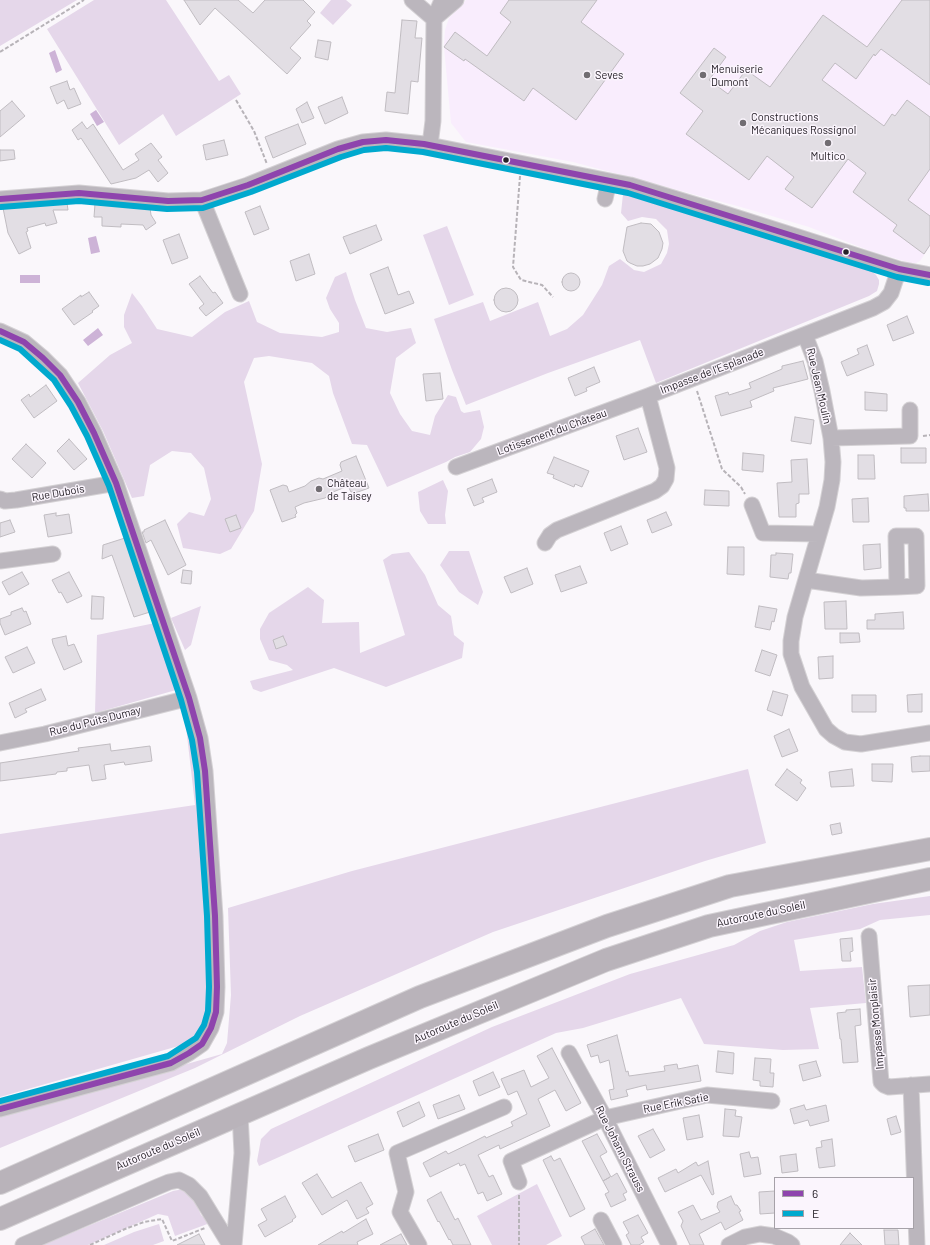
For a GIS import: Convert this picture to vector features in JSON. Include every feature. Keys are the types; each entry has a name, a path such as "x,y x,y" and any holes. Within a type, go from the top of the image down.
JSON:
{"highway":[{"path":"0,1183 420,997 607,926 730,886 930,849"},
{"name":"Autoroute du Soleil","path":"0,1219 369,1058 606,960 709,926 930,879"}],"street":[{"path":"430,145 433,121 434,19 442,0"},
{"path":"434,19 456,0"},
{"path":"420,3 434,19"},
{"path":"0,199 43,194 79,193 168,201 202,200 248,185 338,150 363,142 386,140 430,145 630,185 899,270 930,275"},
{"path":"605,199 609,181"},
{"path":"202,200 240,294"},
{"name":"Impasse de l'Esplanade","path":"545,543 550,535 557,530 655,491 662,486 666,479 667,468 648,396 873,308 884,302 891,293 899,270"},
{"path":"0,331 24,342 60,375 78,402 94,433 116,483 189,698 200,738 205,771 215,916 217,987 216,1012 211,1028 202,1044 189,1054 171,1063 0,1109"},
{"name":"Rue Jean Moulin","path":"806,335 815,361 820,384 831,438 833,462 832,480 827,507 795,617 791,642 791,654 802,687 826,729 834,736 845,742 861,744 930,733"},
{"name":"Lotissement du Château","path":"456,467 648,396"},
{"name":"Rue Jean Moulin","path":"831,438 910,436 910,410"},
{"name":"Rue Dubois","path":"0,499 5,501 16,500 116,483"},
{"path":"752,505 763,533 819,534"},
{"path":"0,561 53,554"},
{"path":"806,580 861,588 897,587"},
{"name":"Rue du Puits Dumay","path":"0,743 45,734 189,698"},
{"name":"Impasse Monplaisir","path":"869,936 881,1082 889,1087 930,1084"},
{"name":"Rue Johann Strauss","path":"569,1053 605,1118 669,1245"},
{"path":"911,1085 914,1177"},
{"name":"Rue Erik Satie","path":"519,1182 511,1161 605,1118 707,1096 772,1101"},
{"path":"419,1245 400,1212 406,1192 397,1153 504,1107"},
{"path":"234,1245 242,1153 240,1114"},
{"path":"23,1245 157,1186 179,1180 189,1185 200,1196 230,1245"},
{"path":"914,1181 916,1245"},
{"path":"600,1220 614,1245"},
{"path":"729,1245 745,1237 760,1234 774,1236 792,1245"}],"path":[{"path":"0,52 84,0"},
{"path":"236,100 254,131 269,177"},
{"path":"521,163 513,267 521,280 542,285 553,297"},
{"path":"693,378 722,469 741,487 752,505"},
{"path":"519,1182 519,1245"},
{"path":"90,1245 144,1222 162,1219 172,1241 217,1222"}],"shaded area":[{"path":"0,0 77,0 0,46"},
{"path":"94,0 166,0 219,81 229,75 241,94 176,136 163,114 119,145 47,29"},
{"path":"331,0 346,0 352,5 333,25 320,13"},
{"path":"466,0 930,0 930,246 920,261 911,263 873,252 809,227 741,207 573,162 466,142 451,123 444,47 445,30 449,18"},
{"path":"55,50 62,70 56,73 49,53"},
{"path":"96,110 104,122 97,126 90,114"},
{"path":"623,194 862,267 872,271 876,275 879,280 877,291 869,296 656,383 640,340 548,373 466,405 434,319 483,302 490,321 538,302 550,336 567,329 583,315 602,285 609,266 620,259 634,270 644,272 661,264 667,253 669,244 667,230 656,219 642,217 628,221 621,213"},
{"path":"447,226 474,295 449,305 423,235"},
{"path":"96,236 100,252 91,254 88,238"},
{"path":"346,272 366,328 387,332 411,328 416,343 396,358 390,393 400,414 412,431 430,435 435,416 448,395 456,397 461,411 464,413 480,410 484,427 481,439 470,452 455,457 387,487 367,445 352,444 333,393 329,376 312,363 269,356 254,358 244,382 262,464 254,511 231,549 220,554 183,548 177,524 189,512 204,516 211,499 204,468 191,453 172,451 150,465 144,496 132,498 103,431 78,383 110,355 132,343 124,327 124,315 132,293 157,329 192,337 225,312 249,301 257,322 280,333 322,337 339,332 339,323 330,309 326,298 335,277"},
{"path":"20,275 40,275 40,283 20,283"},
{"path":"98,328 103,335 88,346 83,340"},
{"path":"443,480 448,491 445,515 446,524 428,524 420,511 418,492"},
{"path":"449,551 469,551 483,592 478,605 459,592 440,565"},
{"path":"409,552 425,575 438,605 451,616 454,635 464,643 462,658 386,687 334,668 261,692 253,689 250,681 293,670 287,665 269,660 260,639 260,629 269,613 308,587 324,600 322,623 359,622 360,653 405,635 383,560 392,554"},
{"path":"201,606 191,645 185,650 171,618"},
{"path":"155,623 176,690 95,713 97,635"},
{"path":"185,718 192,732 198,765 211,982 208,1011 199,1036 189,1043 0,1097 0,834 195,805"},
{"path":"748,769 766,843 705,861 493,932 300,1016 195,1068 0,1148 0,1117 222,1054 227,1043 231,995 228,908 352,871"},
{"path":"930,896 930,915 880,920 860,929 794,940 800,971 862,967 866,1003 810,1008 819,1049 783,1050 704,1044 681,998 583,1028 556,1033 259,1166 257,1161 261,1139 271,1129 492,1027 630,974 734,945 760,931 787,922 873,904"},
{"path":"537,1184 562,1236 546,1245 492,1245 477,1216"},
{"path":"183,1189 195,1201 201,1215 210,1223 175,1236 168,1216 158,1214 88,1245 42,1245 173,1191"},
{"path":"159,1224 164,1241 153,1245 104,1245 134,1232"}],"building":[{"path":"184,0 238,0 253,13 265,0 303,0 315,12 307,21 311,25 290,48 301,58 287,74 215,8 200,25"},
{"path":"509,0 597,0 581,22 624,54 576,120 533,88 524,101 465,59 464,61 444,47 455,32 487,56 511,22 500,13"},
{"path":"902,0 930,0 930,85 881,49 875,56 874,54 856,79 835,63 822,80 884,126 892,114 895,116 907,100 930,117 930,169 908,200 930,216 930,245 924,254 893,231 897,225 853,192 866,173 848,159 812,208 785,189 794,177 767,156 749,180 686,134 703,111 680,93 714,48 726,57 709,80 728,94 746,70 770,87 823,15 867,47"},
{"path":"402,20 417,21 415,38 422,38 418,82 411,81 408,114 385,111 387,92 395,93"},
{"path":"318,40 331,42 328,60 315,57"},
{"path":"67,81 70,90 74,88 81,104 68,109 64,100 57,104 50,87"},
{"path":"342,97 348,113 325,124 318,107"},
{"path":"12,101 25,116 0,137 0,111"},
{"path":"307,102 314,118 302,123 296,109"},
{"path":"82,122 87,129 93,124 123,170 139,160 135,154 151,143 162,157 158,160 168,173 158,182 149,170 136,178 111,184 81,138 78,140 72,130"},
{"path":"298,124 306,144 273,158 265,137"},
{"path":"224,140 228,155 206,160 203,145"},
{"path":"0,150 14,150 15,159 0,161"},
{"path":"67,203 68,210 53,210 57,223 46,226 45,223 27,228 28,231 26,232 31,248 19,254 8,233 3,208"},
{"path":"95,204 150,208 151,215 156,223 146,230 143,225 121,224 121,227 102,226 102,217 94,217"},
{"path":"260,206 269,229 254,235 245,212"},
{"path":"641,223 651,224 659,232 663,243 658,258 650,264 637,266 627,261 623,251 627,227"},
{"path":"376,225 382,240 350,254 343,237"},
{"path":"179,234 188,258 172,264 163,240"},
{"path":"309,254 315,274 296,281 290,261"},
{"path":"388,267 398,295 409,291 414,303 385,314 370,274"},
{"path":"571,273 577,276 580,282 577,288 571,291 565,288 562,282 565,276"},
{"path":"200,276 223,303 206,316 199,308 204,304 189,284"},
{"path":"506,288 514,292 518,300 514,308 506,312 498,308 494,300 498,292"},
{"path":"89,292 99,306 74,325 62,309 81,295 81,297"},
{"path":"907,316 914,333 893,341 887,325"},
{"path":"867,345 874,365 847,376 841,362 859,354 857,349"},
{"path":"803,361 808,379 773,388 774,391 750,401 752,407 721,416 715,396 728,392 729,395 751,388 749,383 782,369 782,366"},
{"path":"594,367 600,382 586,388 587,391 575,396 568,378"},
{"path":"440,373 443,399 426,401 423,374"},
{"path":"46,385 57,401 34,418 21,400 29,394 30,397"},
{"path":"865,392 887,394 887,411 865,410"},
{"path":"795,417 814,420 811,444 791,441"},
{"path":"638,428 647,452 624,460 616,436"},
{"path":"69,439 87,459 74,470 57,451"},
{"path":"26,444 46,463 32,478 12,459"},
{"path":"901,448 926,448 926,463 901,463"},
{"path":"743,453 764,455 763,472 742,470"},
{"path":"858,455 874,455 875,479 858,479"},
{"name":"Château de Taisey","path":"356,456 369,488 355,493 351,492 348,486 333,492 325,498 304,503 295,507 297,513 295,515 296,517 282,522 270,490 283,485 287,486 289,492 305,486 311,481 319,478 323,479 342,471 340,465 341,462"},
{"path":"554,457 589,471 582,487 575,484 574,487 553,478 554,475 547,473"},
{"path":"807,459 809,494 799,494 799,503 796,504 796,517 779,517 777,483 792,482 791,460"},
{"path":"492,479 497,492 482,498 484,502 474,506 467,489"},
{"path":"705,490 729,491 729,506 704,505"},
{"path":"928,494 929,511 906,511 906,508 904,508 904,496"},
{"path":"868,498 869,522 853,522 852,499"},
{"path":"666,512 672,525 652,533 647,520"},
{"path":"56,513 56,516 69,514 72,533 48,537 44,515"},
{"path":"236,515 241,528 230,532 225,519"},
{"path":"10,520 15,532 0,537 0,523"},
{"path":"165,520 186,565 168,575 151,540 146,543 142,532"},
{"path":"621,526 628,544 611,551 604,533"},
{"path":"125,538 150,612 134,617 112,555 102,559 103,545"},
{"path":"880,544 881,568 864,570 863,545"},
{"path":"728,547 744,547 744,575 727,574"},
{"path":"776,553 793,554 791,573 789,573 788,579 770,577 771,555 776,555"},
{"path":"580,566 587,583 561,592 555,575"},
{"path":"527,568 533,584 511,593 504,577"},
{"path":"183,570 192,571 191,584 181,583"},
{"path":"22,572 29,584 9,595 2,582"},
{"path":"69,572 82,596 67,603 61,592 59,593 52,580"},
{"path":"92,596 104,597 103,619 91,619"},
{"path":"846,601 847,629 825,629 824,602"},
{"path":"759,606 777,609 774,622 772,621 770,630 755,627"},
{"path":"22,608 24,612 26,611 31,624 5,635 0,619 11,615 11,612"},
{"path":"903,612 904,629 867,629 867,620 875,620 875,614"},
{"path":"840,633 859,633 860,642 840,643"},
{"path":"66,636 68,646 74,644 82,662 64,670 52,639"},
{"path":"283,636 287,645 276,649 273,640"},
{"path":"27,647 35,663 13,673 5,657"},
{"path":"762,650 777,655 770,676 755,671"},
{"path":"833,656 833,678 819,679 818,657"},
{"path":"41,689 46,700 25,709 27,712 15,718 9,703"},
{"path":"773,691 788,695 782,716 767,710"},
{"path":"922,694 922,712 908,712 907,695"},
{"path":"852,695 876,695 876,712 852,712"},
{"path":"789,729 798,751 782,757 774,736"},
{"path":"110,744 111,751 150,746 152,761 125,765 124,762 104,765 106,779 92,781 89,765 67,768 67,771 57,772 56,774 0,781 0,763 79,751 78,748"},
{"path":"930,756 930,771 912,772 911,757"},
{"path":"872,764 893,764 892,782 872,781"},
{"path":"787,769 802,780 800,783 806,788 797,801 775,785"},
{"path":"852,769 854,786 831,787 829,772"},
{"path":"840,823 842,833 832,835 830,825"},
{"path":"852,938 853,951 850,952 851,961 842,961 840,939"},
{"path":"930,985 930,1015 910,1017 908,986"},
{"path":"860,1009 861,1025 855,1026 858,1062 843,1063 837,1013 846,1012 846,1010"},
{"path":"617,1035 626,1072 628,1071 629,1076 665,1071 664,1066 677,1064 678,1069 698,1065 701,1081 647,1090 646,1085 626,1090 628,1096 611,1100 609,1090 614,1089 609,1060 600,1063 598,1055 591,1057 587,1045"},
{"path":"552,1048 581,1103 566,1111 555,1090 538,1099 550,1126 500,1149 499,1145 478,1155 489,1177 493,1175 502,1194 487,1201 483,1192 478,1194 465,1164 460,1166 459,1163 430,1177 423,1163 446,1151 448,1154 485,1136 486,1138 513,1126 511,1122 527,1114 517,1091 508,1095 501,1079 524,1070 531,1087 549,1078 537,1056"},
{"path":"718,1051 734,1053 733,1074 716,1072"},
{"path":"755,1058 771,1059 770,1073 774,1073 773,1087 760,1086 760,1081 753,1080"},
{"path":"816,1061 821,1076 803,1081 799,1065"},
{"path":"493,1072 500,1087 479,1096 473,1081"},
{"path":"459,1095 465,1109 438,1119 433,1105"},
{"path":"419,1102 425,1116 403,1127 397,1112"},
{"path":"804,1105 806,1110 826,1105 829,1121 810,1126 808,1120 794,1124 790,1109"},
{"path":"725,1109 736,1110 735,1116 742,1117 739,1137 723,1136"},
{"path":"699,1115 703,1137 687,1140 683,1118"},
{"path":"896,1116 901,1132 891,1135 887,1119"},
{"path":"653,1129 665,1150 650,1158 638,1136"},
{"path":"378,1134 384,1150 355,1162 348,1146"},
{"path":"597,1134 607,1152 600,1156 611,1177 617,1173 627,1192 623,1194 626,1200 611,1207 605,1194 609,1192 582,1141"},
{"path":"832,1139 835,1166 819,1168 816,1148 822,1147 821,1141"},
{"path":"749,1152 751,1158 758,1157 761,1174 744,1177 740,1154"},
{"path":"796,1154 798,1171 782,1173 780,1156"},
{"path":"551,1156 554,1161 560,1158 585,1209 570,1217 543,1160"},
{"path":"708,1161 714,1194 712,1195 701,1175 665,1192 658,1178 676,1169 678,1173 696,1162 698,1166"},
{"path":"317,1174 332,1198 361,1182 373,1204 366,1208 369,1213 357,1219 347,1200 322,1215 302,1183"},
{"path":"774,1191 774,1213 760,1214 759,1192"},
{"path":"441,1192 455,1220 458,1218 471,1245 453,1245 439,1221 438,1222 427,1200"},
{"path":"285,1196 296,1217 292,1220 293,1221 265,1237 258,1225 267,1220 261,1209"},
{"path":"731,1196 735,1205 737,1205 741,1211 739,1212 743,1220 725,1230 721,1222 699,1234 704,1245 690,1245 681,1226 683,1221 678,1212 693,1205 701,1220 720,1212 717,1207 718,1202"},
{"path":"638,1215 648,1233 641,1237 644,1242 639,1245 631,1245 626,1235 629,1233 623,1222"},
{"path":"366,1219 373,1234 357,1242 358,1245 318,1245 342,1231 343,1233"},
{"path":"595,1229 604,1245 585,1245 581,1237"},
{"path":"884,1230 898,1230 899,1245 885,1245"},
{"path":"850,1233 862,1245 840,1245"},
{"path":"199,1234 205,1245 177,1245"},
{"path":"401,1234 407,1245 380,1245"}],"transit line":[{"name":"6","path":"0,199 79,193 168,201 202,200 248,185 338,149 363,142 386,140 424,144 630,185 899,269 930,275"},
{"name":"E","path":"1,207 79,201 167,209 203,208 251,192 341,157 364,150 386,148 423,152 628,193 897,277 928,283"},
{"name":"6","path":"0,331 24,342 60,375 78,402 94,433 116,483 189,698 200,738 205,771 215,916 217,987 216,1012 211,1028 202,1044 189,1053 171,1063 0,1109"},
{"name":"E","path":"0,340 20,349 54,380 71,406 87,436 109,486 181,700 192,740 197,772 207,916 209,987 208,1011 204,1025 196,1038 168,1056 0,1101"}],"place":[{"name":"Seves","path":"587,75"},
{"name":"Menuiserie Dumont","path":"703,75"},
{"name":"Constructions Mécaniques Rossignol","path":"743,123"},
{"name":"Multico","path":"828,143"},
{"name":"Château de Taisey","path":"319,489"}]}
